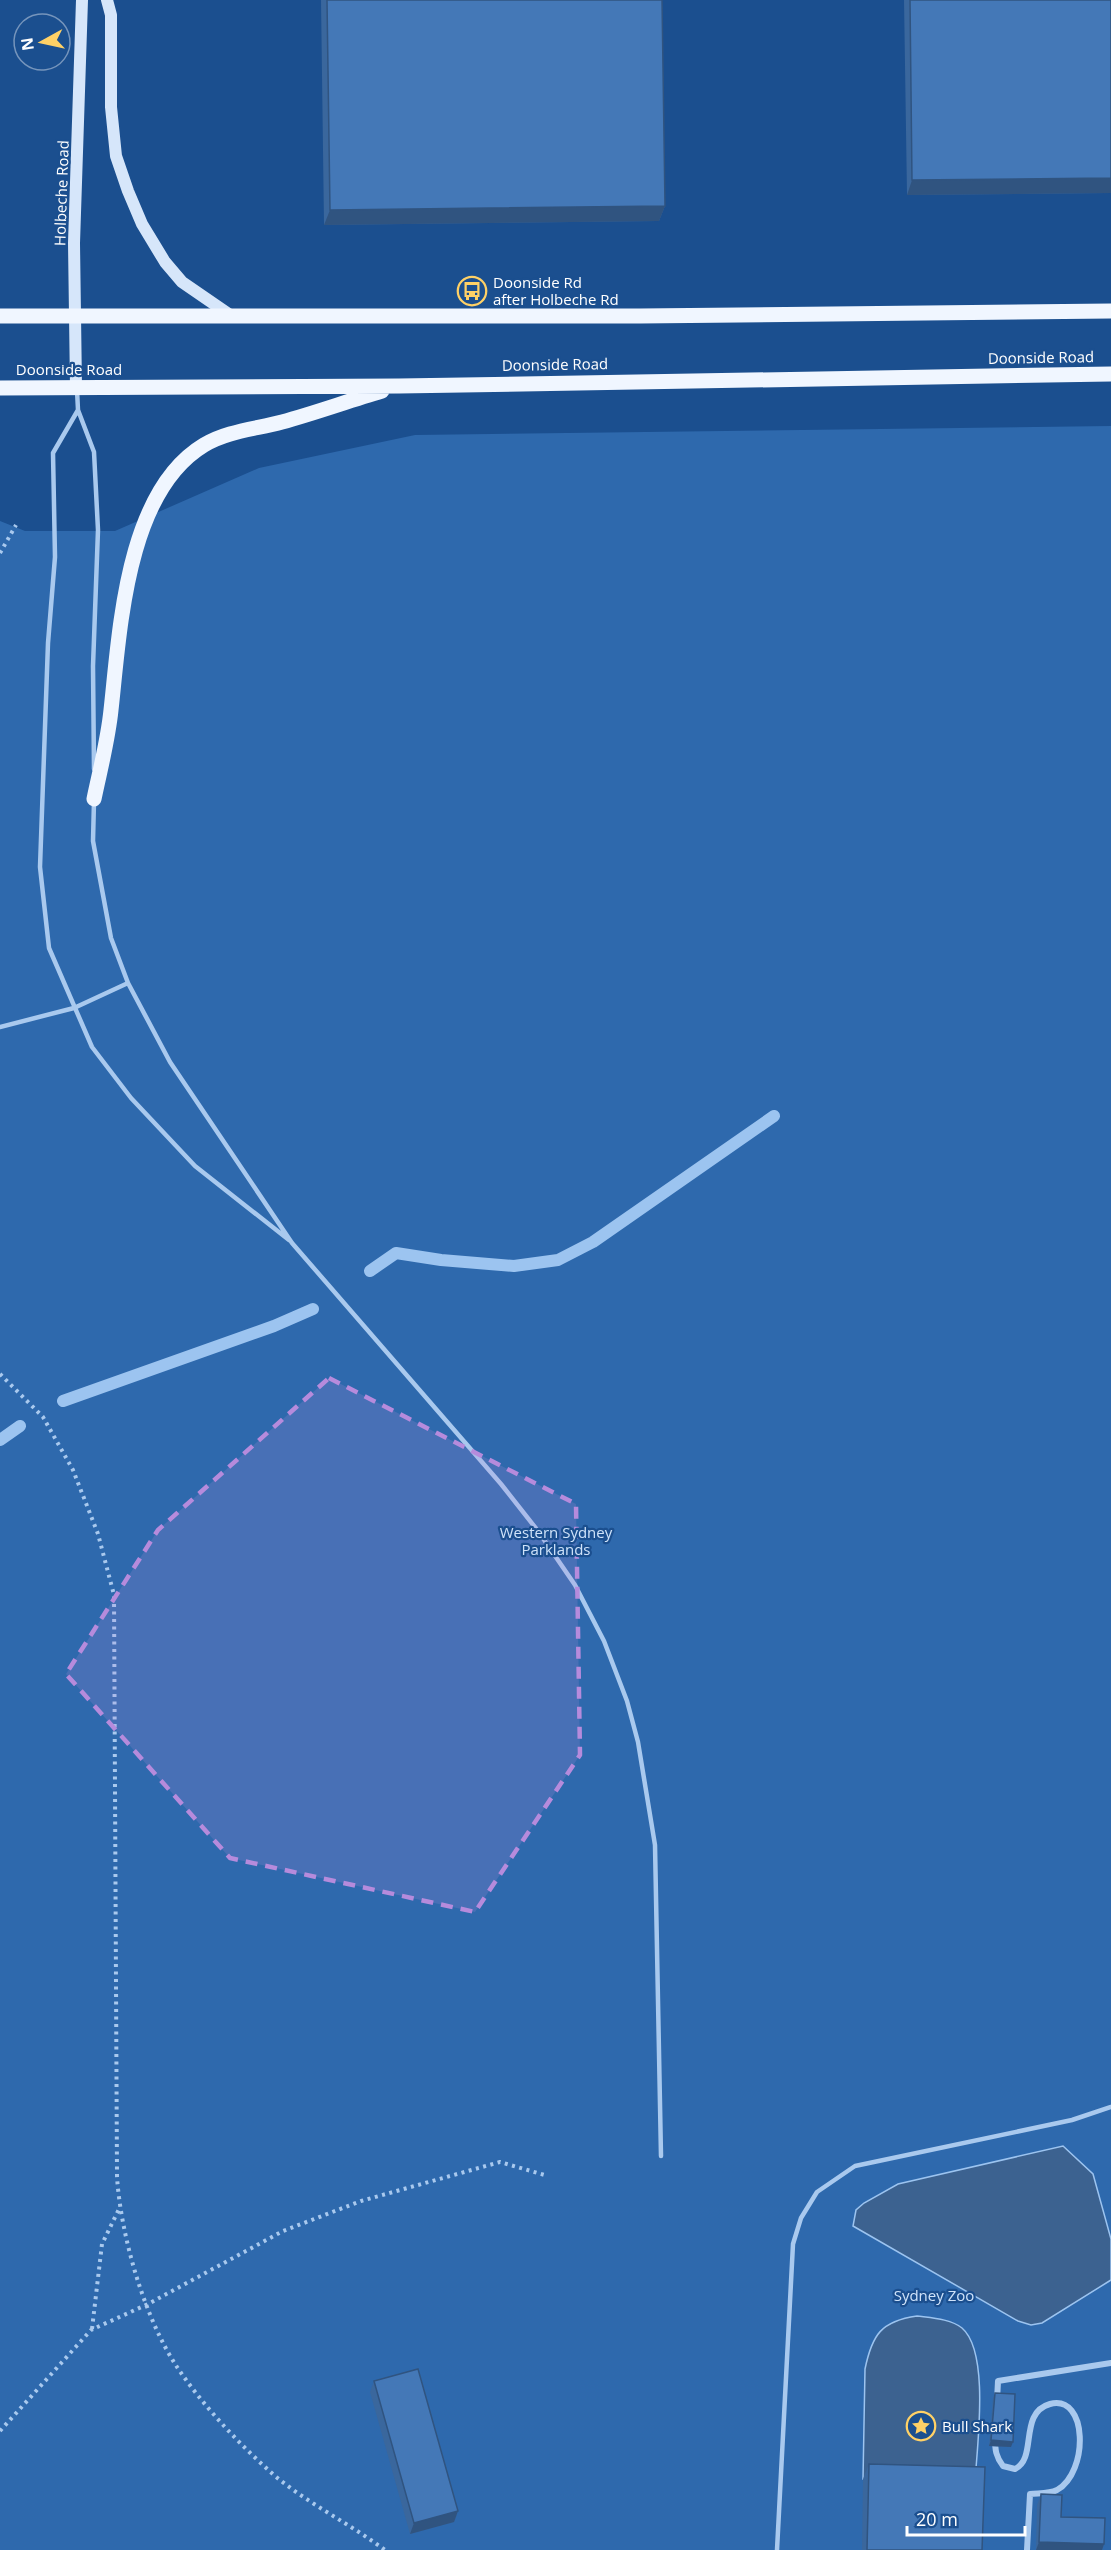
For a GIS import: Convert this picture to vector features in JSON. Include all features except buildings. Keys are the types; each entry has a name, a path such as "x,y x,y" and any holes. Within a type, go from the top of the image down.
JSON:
{"main road":[{"path":"0,316 652,316 1111,311"},
{"name":"Doonside Road","path":"0,388 399,386 1111,374"},
{"path":"94,799 111,712 116,651 139,533 166,480 184,460 203,445 225,435 280,422 399,386"}],"street":[{"name":"Holbeche Road","path":"76,387 74,243 82,0"},
{"path":"107,0 111,15 111,107 116,156 129,191 142,224 165,262 182,282 230,315"},
{"path":"997,2405 998,2381 1111,2363"},
{"path":"996,2428 995,2452 998,2460 1008,2469 1015,2469 1024,2462 1034,2415 1040,2409 1055,2403 1064,2406 1071,2412 1078,2424 1081,2446 1079,2458 1066,2483 1052,2492 1030,2494 1027,2550"}],"lane":[{"path":"76,387 78,410 94,452 98,530 93,666 93,841 111,938 128,983 170,1062 292,1243 501,1484 575,1585 604,1641 627,1701 638,1742 648,1789 655,1845 662,2156"},
{"path":"78,410 53,453 55,557 48,643 40,867 49,948 92,1047 139,1107 195,1166 292,1243"},
{"path":"0,1027 74,1008 128,983"},
{"path":"777,2550 793,2244 801,2218 817,2192 855,2166 1072,2120 1111,2107"}],"path":[{"path":"0,554 16,525"},
{"path":"0,1374 43,1417 73,1470 98,1534 114,1595 119,2209 136,2273 177,2366 225,2428 277,2477 385,2550"},
{"path":"0,2431 92,2330 148,2304 283,2230 361,2201 500,2162 548,2176"},
{"path":"92,2330 102,2244 119,2209"}],"highlighted area":[{"path":"329,1378 576,1504 580,1755 475,1912 230,1858 66,1674 158,1530"}],"green space":[{"name":"Western Sydney Parklands","path":"1111,426 1111,2550 0,2550 0,521 25,531 115,531 259,468 415,435"}],"shaded area":[{"path":"1063,2146 1093,2174 1111,2239 1111,2280 1042,2323 1031,2325 1018,2321 853,2226 856,2210 898,2184"},
{"name":"Bull Shark","path":"917,2316 952,2323 962,2328 971,2340 976,2357 980,2400 975,2482 863,2479 865,2369 871,2347 880,2332 887,2326 905,2318"}],"waterway":[{"path":"370,1271 396,1253 441,1260 514,1266 558,1260 593,1242 774,1116"},
{"path":"63,1401 274,1326 313,1309"},
{"path":"0,1440 20,1426"}],"place":[{"name":"Doonside Rd after Holbeche Rd","path":"472,291"},
{"name":"Bull Shark","path":"921,2426"}],"park label":[{"name":"Sydney Zoo","path":"934,2295"}]}
